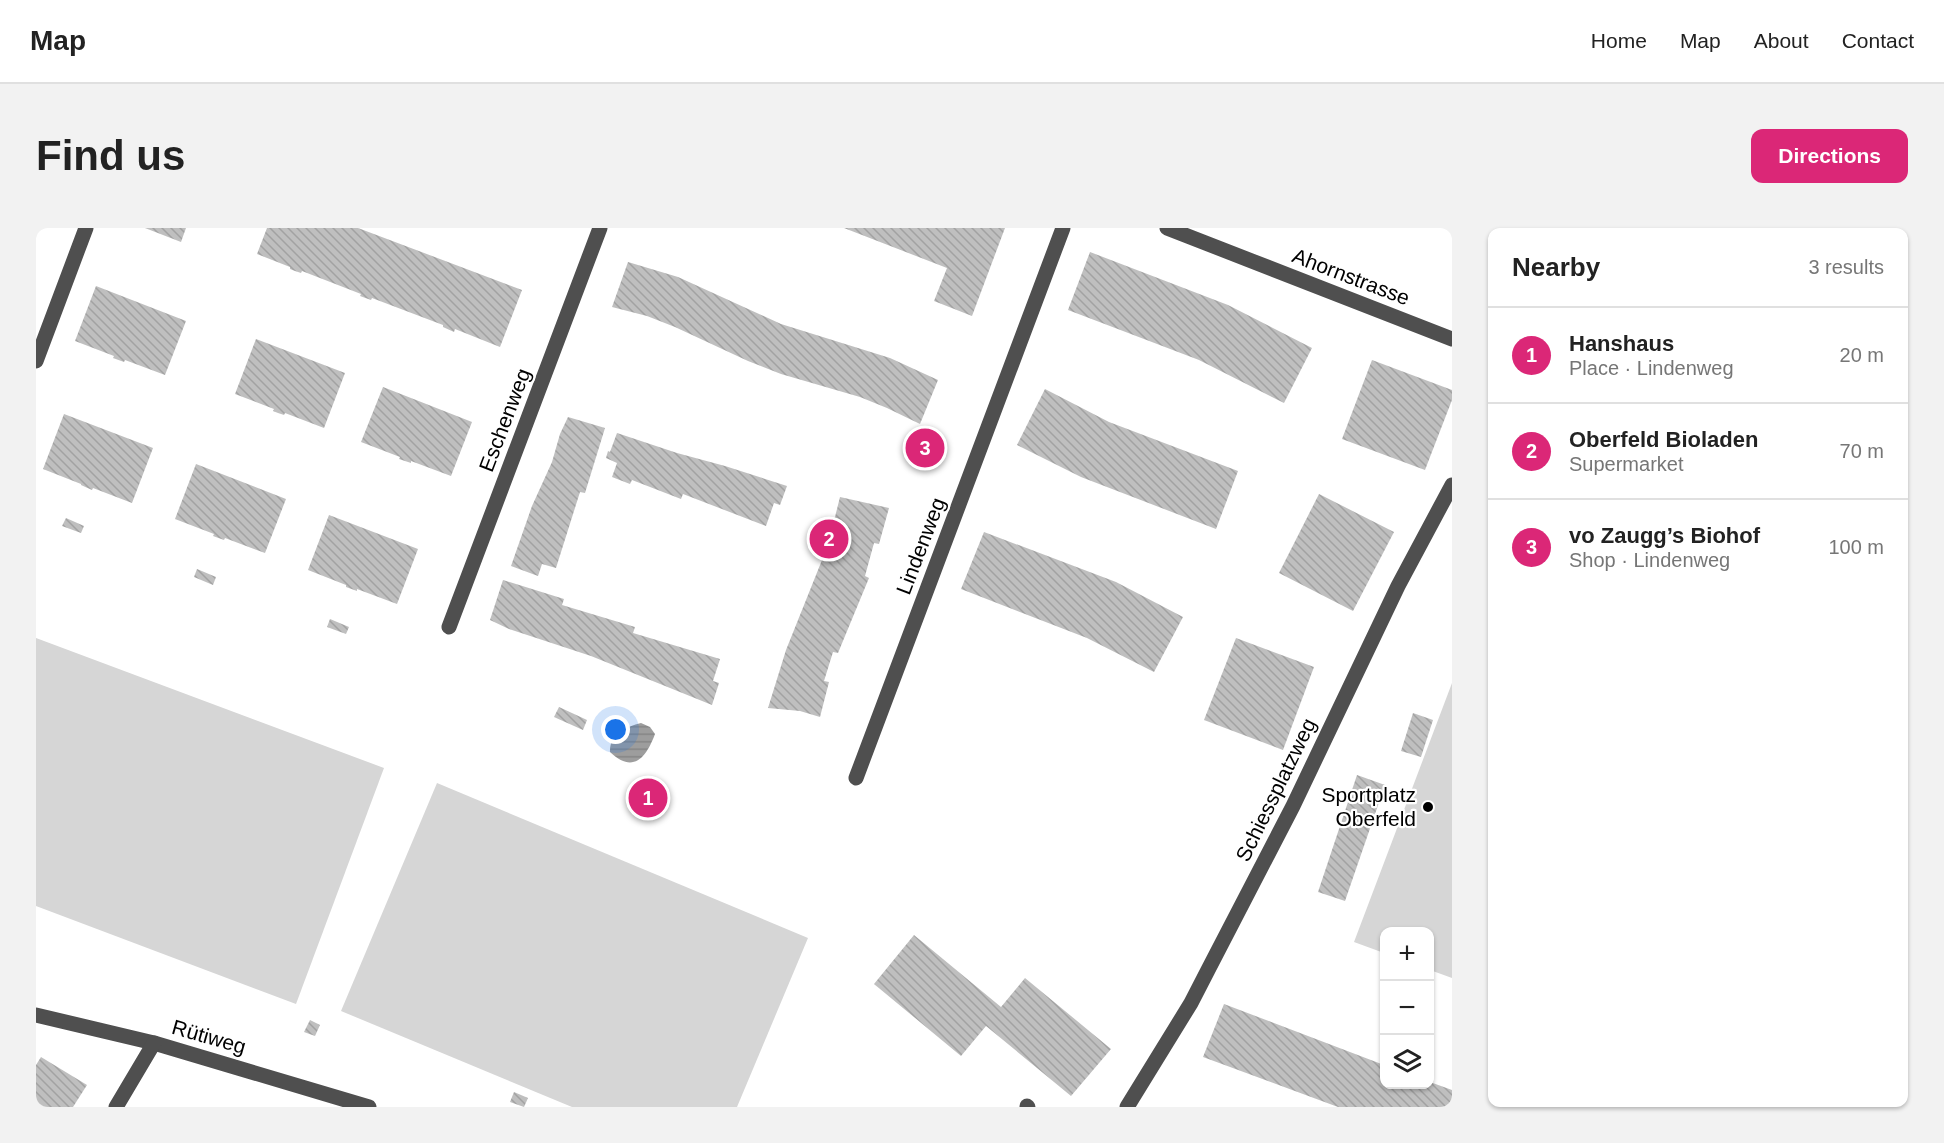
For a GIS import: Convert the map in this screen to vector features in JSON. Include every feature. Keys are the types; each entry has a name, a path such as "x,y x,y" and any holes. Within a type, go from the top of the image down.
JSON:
{"street":[{"path":"36,361 86,228"},
{"name":"Eschenweg","path":"449,627 600,228"},
{"name":"Lindenweg","path":"856,778 1063,228"},
{"name":"Ahornstrasse","path":"1167,228 1452,339"},
{"name":"Schiessplatzweg","path":"1127,1107 1191,1003 1235,919 1293,806 1398,586 1452,485"},
{"name":"Rütiweg","path":"36,1015 154,1043 340,1103 363,1106"},
{"path":"116,1107 154,1043"}],"shaded area":[{"path":"36,638 384,768 296,1004 36,906"},
{"name":"Sportplatz Oberfeld","path":"1452,683 1452,978 1434,971 1434,927 1380,927 1380,952 1354,942"},
{"path":"641,723 650,727 655,734 647,750 638,760 632,762 618,759 610,752 612,740 624,729"},
{"path":"437,783 808,938 737,1107 572,1107 341,1011"}],"building":[{"path":"145,228 186,228 181,242"},
{"path":"267,228 358,228 522,290 500,347 455,329 454,332 443,325 372,298 371,300 360,296 361,294 302,271 301,273 295,271 257,254"},
{"path":"844,228 1005,228 972,316 934,301 947,268"},
{"path":"1090,252 1228,305 1312,348 1284,403 1199,360 1068,310"},
{"path":"628,262 678,277 781,324 890,358 938,380 920,424 860,397 781,374 748,361 647,316 612,307"},
{"path":"96,286 186,321 165,375 125,360 124,362 113,358 114,356 75,341"},
{"path":"256,339 345,373 324,428 285,413 284,415 278,413 273,411 274,409 235,394"},
{"path":"1372,360 1452,390 1452,400 1425,470 1342,439"},
{"path":"383,387 472,422 451,476 411,461 411,463 399,459 400,457 361,442"},
{"path":"1045,389 1109,422 1238,471 1216,529 1081,477 1017,445"},
{"path":"64,414 153,448 132,503 93,488 92,490 43,469"},
{"path":"568,417 605,428 585,493 580,492 556,568 542,564 538,576 511,566 532,506 552,462 560,434"},
{"path":"617,433 787,486 780,505 774,503 766,526 683,494 681,499 632,480 630,484 612,477 617,463 606,458"},
{"path":"196,464 286,499 265,553 225,538 224,540 213,536 214,534 175,519"},
{"path":"1319,494 1394,532 1353,611 1279,573"},
{"path":"840,497 889,508 879,544 874,543 865,576 869,578 838,653 833,652 824,681 829,682 820,717 800,711 768,708 786,650 828,545"},
{"path":"329,515 418,549 397,604 346,587 346,585 308,570"},
{"path":"66,518 84,526 81,533 62,526"},
{"path":"984,532 1116,582 1183,617 1154,672 1087,638 961,589"},
{"path":"197,569 216,577 213,585 194,577"},
{"path":"503,580 564,599 562,605 635,627 633,633 720,659 713,681 719,683 712,705 591,656 509,629 490,620"},
{"path":"330,619 349,627 346,634 327,627"},
{"path":"1236,638 1314,667 1283,750 1204,720"},
{"path":"559,707 587,720 583,730 554,717"},
{"path":"1413,713 1433,720 1421,757 1401,751"},
{"path":"1357,775 1385,785 1345,901 1318,892"},
{"path":"646,788 656,792 650,807 640,803"},
{"path":"914,935 1001,1007 1025,978 1111,1049 1071,1096 986,1026 961,1056 874,984"},
{"path":"1224,1004 1380,1063 1380,1089 1434,1089 1434,1083 1452,1090 1452,1107 1338,1107 1203,1057"},
{"path":"310,1020 320,1025 315,1036 304,1032"},
{"path":"41,1057 87,1085 73,1107 36,1107 36,1065"},
{"path":"514,1092 528,1098 524,1107 510,1102"}],"place":[{"name":"vo Zaugg’s Biohof","path":"925,448"},
{"name":"Oberfeld Bioladen","path":"829,539"},
{"name":"Hanshaus","path":"648,798"},
{"name":"Sportplatz Oberfeld","path":"1428,807"}]}
